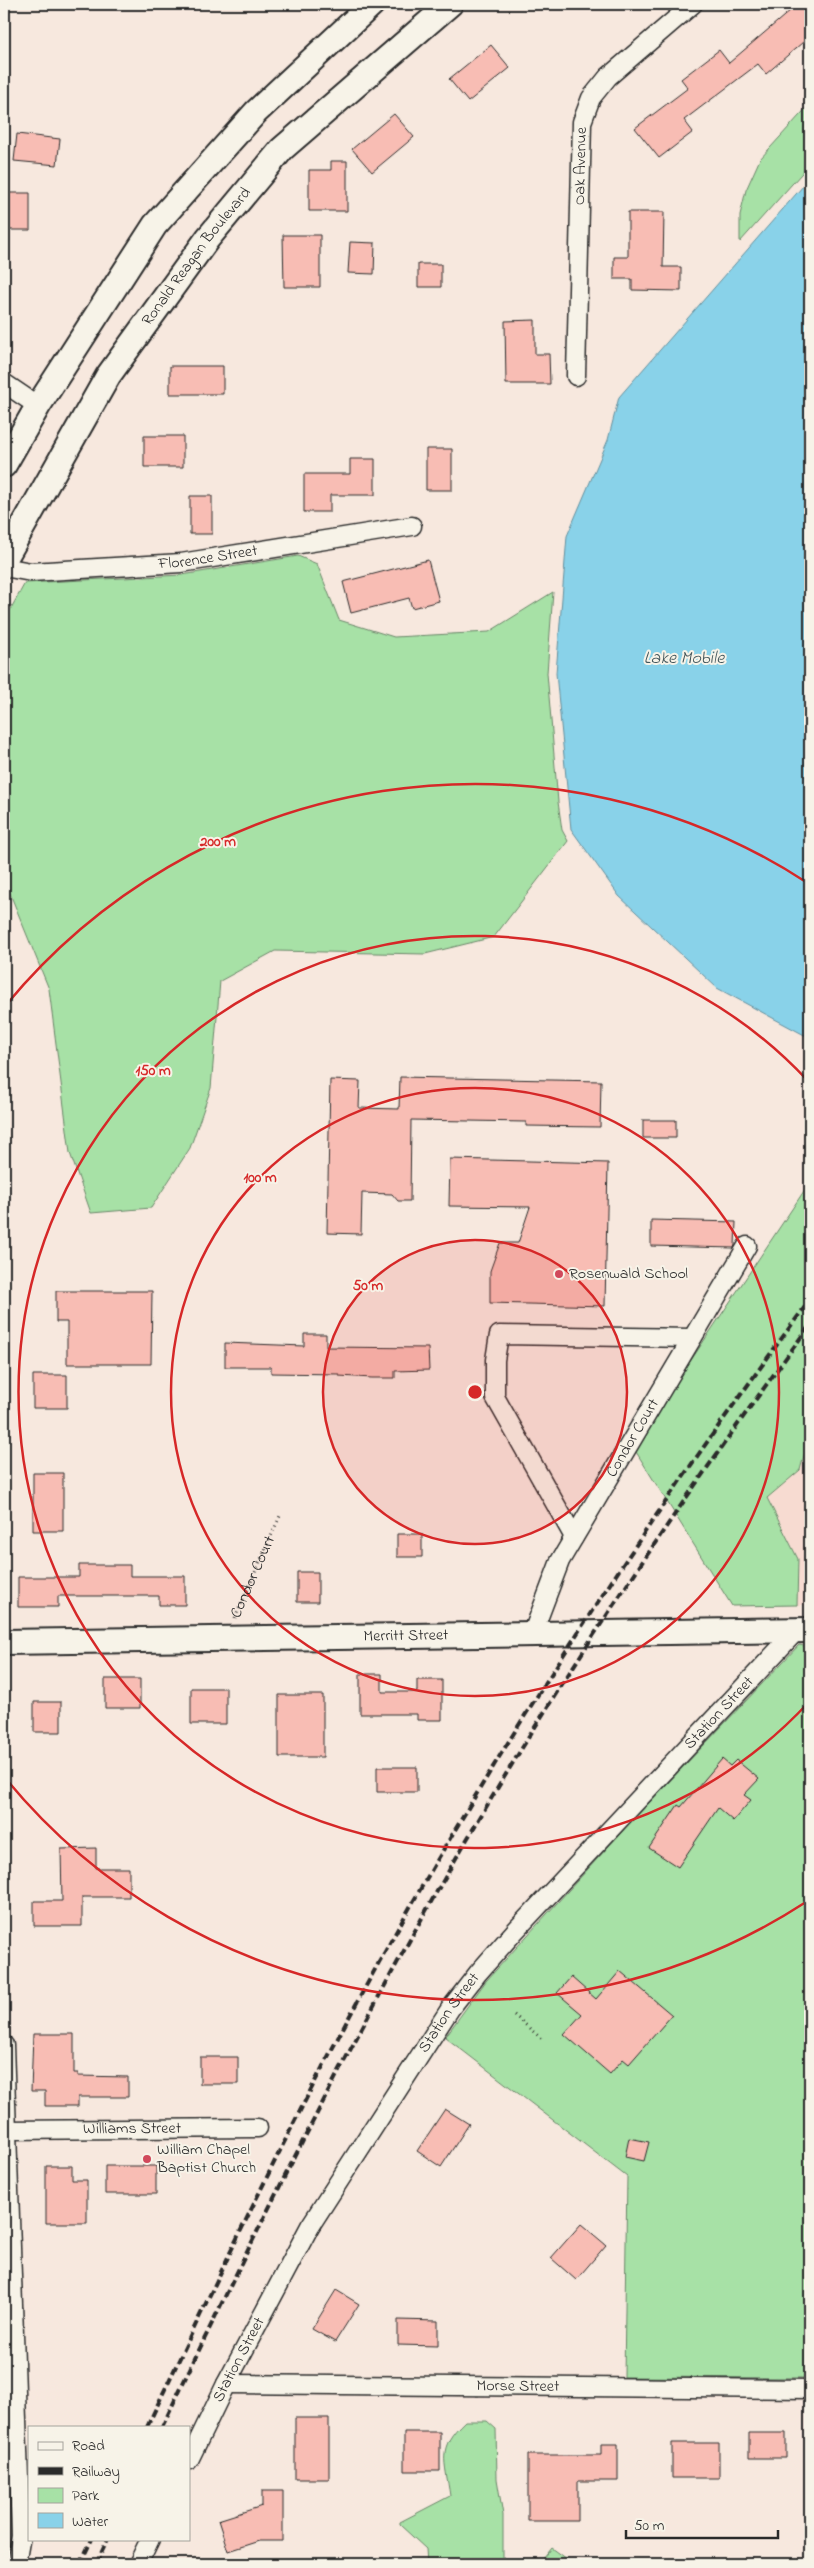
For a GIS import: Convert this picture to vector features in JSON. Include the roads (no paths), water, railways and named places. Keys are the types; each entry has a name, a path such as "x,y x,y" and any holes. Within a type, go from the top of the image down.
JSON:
{"main road":[{"path":"4,465 38,406 155,225 256,112 372,4"},
{"name":"Ronald Reagan Boulevard","path":"4,560 108,376 208,238 282,149 450,4"},
{"name":"Merritt Street","path":"4,1642 804,1630"}],"street":[{"name":"Oak Avenue","path":"576,376 582,122 590,98 608,76 693,4"},
{"path":"4,383 38,406"},
{"name":"Florence Street","path":"4,567 31,572 181,563 412,526"},
{"name":"Condor Court","path":"532,1635 560,1562 747,1246"},
{"path":"574,1537 495,1398 499,1335 692,1338"},
{"name":"Station Street","path":"190,2458 226,2384 310,2226 450,2009 478,1973 528,1917 804,1630"},
{"path":"4,2045 4,2130 21,2536 16,2564"},
{"name":"Williams Street","path":"4,2130 258,2128"},
{"name":"Morse Street","path":"226,2384 810,2389"},
{"path":"138,2564 150,2540"}],"water":[{"name":"Lake Mobile","path":"810,178 810,1038 717,988 619,896 571,829 556,673 567,536 608,440 619,397"}],"railway":[{"path":"147,2426 305,2101 360,1996 478,1791 541,1690 672,1492 810,1300"},
{"path":"162,2426 308,2131 369,2014 447,1874 544,1713 647,1555 810,1325"},
{"path":"80,2564 92,2540"},
{"path":"96,2564 108,2540"}],"place":[{"name":"Rosenwald School","path":"559,1274"},
{"name":"William Chapel Baptist Church","path":"147,2159"}]}
